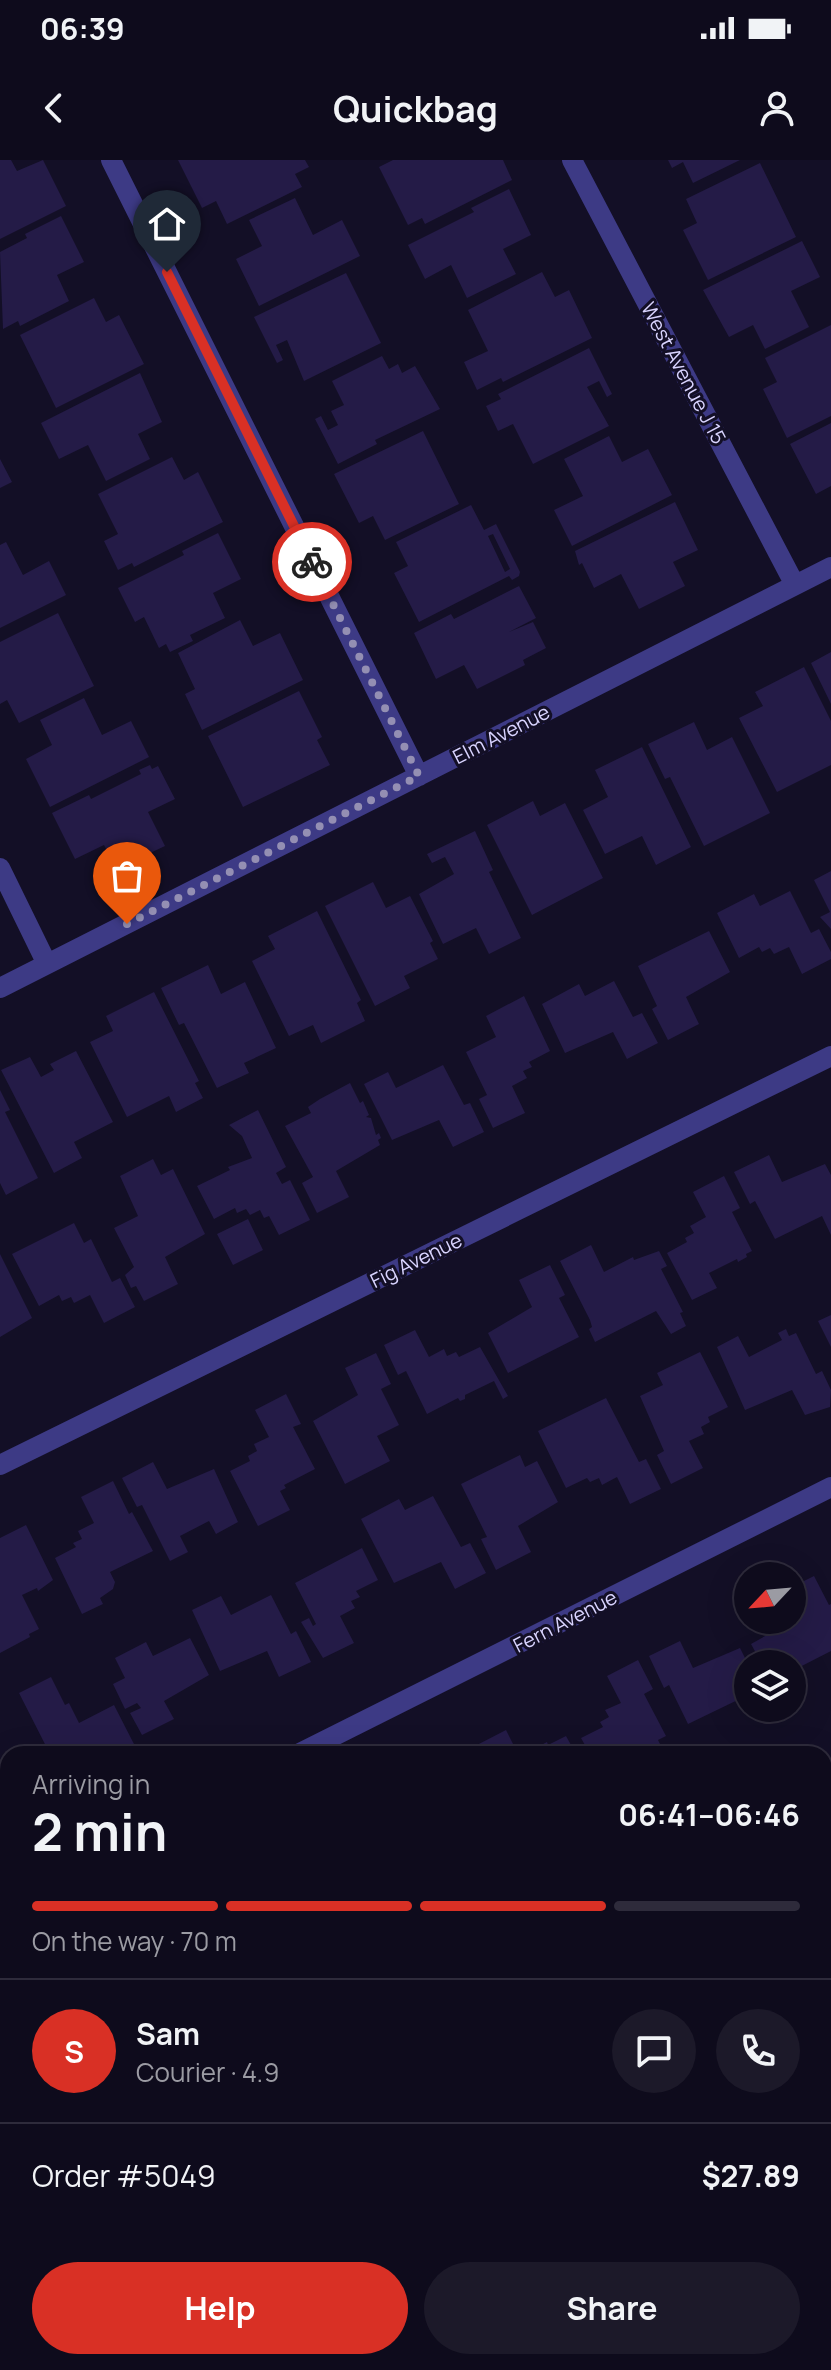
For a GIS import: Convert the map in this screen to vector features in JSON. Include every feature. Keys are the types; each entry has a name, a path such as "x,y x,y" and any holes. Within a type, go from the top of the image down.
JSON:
{"street":[{"path":"111,160 419,776"},
{"name":"West Avenue J 15","path":"572,160 795,585"},
{"name":"Elm Avenue","path":"0,988 831,567"},
{"path":"0,868 47,964"},
{"name":"Fig Avenue","path":"0,1465 831,1056"},
{"name":"Fern Avenue","path":"314,1746 831,1487"}],"building":[{"path":"0,160 11,160 17,171 43,160 66,206 0,239"},
{"path":"178,160 305,160 309,167 295,174 302,187 227,224 216,201 202,208"},
{"path":"393,160 503,160 512,180 425,224 422,218 408,225 379,167"},
{"path":"668,160 740,160 693,183 683,162 672,168"},
{"path":"760,163 796,237 708,280 683,230 697,223 686,199"},
{"path":"509,189 531,235 503,249 516,274 467,298 451,265 425,279 408,245 474,212 471,208"},
{"path":"295,198 313,235 342,220 360,256 259,306 236,259 262,246 249,220"},
{"path":"61,216 84,262 57,275 69,301 20,326 18,321 3,329 0,252 27,238 25,234"},
{"path":"802,241 820,277 791,291 809,327 765,349 753,325 729,337 703,290"},
{"path":"542,272 555,297 569,290 592,338 503,382 501,378 477,390 464,362 488,351 468,310"},
{"path":"346,273 381,343 304,381 287,340 276,345 283,360 277,363 254,317"},
{"path":"94,298 106,322 119,315 144,364 56,408 20,335"},
{"path":"831,325 831,416 787,438 763,389 777,382 765,358"},
{"path":"589,348 612,394 607,397 599,381 587,387 609,426 533,464 513,424 498,431 486,406 501,399 498,394"},
{"path":"382,356 389,369 398,364 402,373 415,366 440,409 375,440 377,444 338,464 315,419 321,416 328,430 338,425 331,411 344,405 332,381"},
{"path":"140,373 162,422 138,434 150,459 106,481 88,445 59,459 41,423"},
{"path":"831,423 831,486 816,494 790,444"},
{"path":"423,431 459,504 385,540 373,516 359,523 334,474"},
{"path":"609,436 622,462 648,449 672,495 572,546 554,510 583,496 564,459"},
{"path":"172,457 184,480 198,472 223,522 134,567 132,563 118,570 104,541 118,534 98,494"},
{"path":"0,459 12,482 0,488"},
{"path":"675,502 698,550 673,562 685,586 639,609 621,574 594,588 582,563 579,565 575,551"},
{"path":"471,505 484,530 496,524 520,572 519,576 512,580 509,576 419,622 394,573 408,566 396,542","holes":["493,534 510,569 505,572 488,536"]},
{"path":"218,533 241,579 213,593 225,618 190,635 193,641 170,652 166,644 159,648 144,617 135,622 118,588 184,555 182,551"},
{"path":"6,542 23,575 49,561 66,595 0,628 0,545"},
{"path":"519,586 536,618 509,632 533,622 546,648 523,660 525,665 477,689 464,665 436,679 414,633 451,614 454,619"},
{"path":"58,613 94,686 19,723 7,700 0,704 0,642"},
{"path":"240,620 253,646 280,633 303,680 202,730 185,694 195,689 178,653"},
{"path":"831,652 831,704 811,663"},
{"path":"804,667 831,721 831,765 777,792 739,718 763,706 755,692"},
{"path":"299,691 322,737 317,740 330,765 243,807 208,736"},
{"path":"84,698 102,735 131,721 149,757 50,807 26,759 52,745 40,720"},
{"path":"694,722 707,750 732,737 770,813 704,846 670,777 665,779 648,744"},
{"path":"642,747 691,847 656,865 642,836 605,854 583,810 608,797 595,770"},
{"path":"150,765 152,769 158,766 175,799 148,812 165,846 116,869 104,845 75,859 52,813 89,795 91,799 141,774 139,770"},
{"path":"533,801 540,816 565,803 603,878 532,915 487,825"},
{"path":"475,831 493,870 489,872 521,938 489,954 476,928 443,944 419,894 454,874 445,857 432,863 427,854"},
{"path":"831,871 831,929 820,917 830,912 814,880"},
{"path":"373,882 386,908 410,896 433,941 430,943 438,959 404,976 410,988 375,1006 325,906"},
{"path":"790,891 811,933 819,929 831,952 831,959 802,974 789,947 774,954 770,948 762,952 759,947 739,958 717,913 754,894 760,906"},
{"path":"317,911 361,1000 357,1003 365,1021 321,1043 313,1025 289,1036 252,961 275,949 268,936"},
{"path":"709,931 730,972 686,997 699,1024 668,1040 652,1009 657,1006 638,966"},
{"path":"208,965 221,994 245,982 276,1048 244,1063 249,1073 217,1088 184,1023 179,1025 161,988"},
{"path":"614,981 633,1017 642,1013 658,1043 627,1059 613,1032 565,1053 542,1004 579,984 585,996"},
{"path":"154,992 199,1081 195,1083 203,1098 176,1112 169,1096 127,1117 90,1042 113,1031 106,1016"},
{"path":"524,996 550,1051 529,1062 532,1067 523,1071 527,1078 512,1086 525,1113 493,1128 479,1099 487,1095 466,1052 496,1037 486,1016"},
{"path":"76,1051 113,1122 74,1142 82,1158 54,1173 1,1070 30,1057 41,1077 54,1070 50,1064"},
{"path":"443,1065 464,1105 470,1103 484,1132 453,1147 439,1120 392,1140 364,1084 388,1072 396,1088"},
{"path":"350,1083 360,1103 363,1101 369,1115 366,1117 371,1118 376,1135 379,1133 380,1145 336,1171 349,1197 317,1213 302,1183 313,1177 285,1126 311,1113 308,1107"},
{"path":"0,1090 10,1110 5,1112 38,1178 6,1195 0,1183"},
{"path":"258,1110 286,1167 276,1173 282,1184 290,1180 310,1220 279,1235 269,1216 264,1218 260,1210 250,1215 246,1209 237,1213 235,1208 214,1219 197,1186 230,1170 228,1167 252,1158 242,1136 229,1125"},
{"path":"769,1155 782,1182 825,1164 831,1175 831,1235 822,1216 775,1239 755,1201 750,1204 734,1172"},
{"path":"153,1159 161,1175 173,1169 205,1234 165,1257 178,1284 144,1301 136,1286 131,1288 125,1275 134,1267 114,1228 138,1216 120,1176"},
{"path":"724,1176 740,1208 732,1212 752,1251 738,1262 737,1259 709,1273 717,1288 692,1300 667,1253 687,1242 685,1238 694,1233 690,1226 706,1217 693,1192"},
{"path":"248,1219 263,1250 233,1265 217,1234"},
{"path":"74,1223 84,1243 91,1239 112,1282 120,1278 135,1307 104,1323 90,1295 74,1303 71,1297 62,1301 59,1295 39,1306 12,1254"},
{"path":"591,1245 604,1272 633,1257 634,1260 659,1251 667,1266 661,1269 683,1312 680,1313 686,1326 671,1334 656,1311 595,1342 589,1329 592,1327 590,1320 560,1261"},
{"path":"0,1254 32,1318 0,1337"},
{"path":"550,1265 565,1295 559,1298 579,1337 508,1373 488,1333 532,1307 519,1280"},
{"path":"831,1315 831,1347 818,1321"},
{"path":"786,1329 789,1336 796,1333 816,1374 822,1371 831,1390 830,1407 805,1415 792,1390 745,1410 717,1347 738,1336 749,1357 782,1340 778,1333"},
{"path":"415,1330 429,1357 444,1349 447,1356 456,1352 459,1357 480,1347 508,1396 503,1399 494,1381 465,1395 465,1399 460,1401 458,1398 427,1414 406,1371 398,1375 384,1345"},
{"path":"700,1352 728,1407 708,1417 710,1422 701,1427 704,1434 689,1441 703,1468 671,1484 657,1455 664,1451 640,1396 663,1385 657,1373"},
{"path":"376,1353 391,1384 381,1389 399,1425 377,1436 390,1461 345,1484 313,1421 358,1395 345,1368"},
{"path":"286,1394 301,1424 293,1427 315,1469 284,1485 286,1488 280,1491 290,1510 258,1526 230,1471 250,1461 248,1456 257,1451 254,1444 269,1437 255,1410"},
{"path":"606,1398 639,1462 646,1459 661,1489 630,1504 617,1477 602,1485 599,1478 590,1482 587,1478 566,1488 538,1431"},
{"path":"520,1455 525,1467 537,1461 558,1502 518,1526 531,1552 496,1570 481,1539 487,1537 461,1484"},
{"path":"153,1462 167,1489 214,1469 238,1522 216,1534 209,1521 180,1536 188,1552 170,1561 142,1505 137,1507 122,1478"},
{"path":"113,1481 129,1514 132,1512 153,1551 110,1572 115,1582 113,1589 100,1598 103,1604 82,1614 55,1558 76,1547 73,1543 82,1539 78,1531 94,1523 81,1497"},
{"path":"433,1496 461,1547 470,1543 486,1573 455,1589 441,1562 394,1583 361,1519 399,1499 405,1510"},
{"path":"26,1525 53,1580 38,1591 37,1588 22,1595 39,1629 0,1653 0,1538"},
{"path":"362,1548 378,1580 356,1591 360,1597 351,1601 355,1608 340,1616 354,1643 323,1658 301,1622 309,1618 313,1626 316,1624 295,1583"},
{"path":"814,1576 831,1604 831,1651 806,1664 806,1650 754,1650 751,1644 769,1634 806,1634 806,1580"},
{"path":"271,1595 291,1634 296,1631 311,1662 279,1677 267,1651 220,1671 192,1610 221,1596 231,1615"},
{"path":"190,1638 209,1675 164,1701 174,1719 142,1735 130,1713 141,1708 137,1703 125,1709 113,1684 125,1678 115,1658 146,1642 153,1656"},
{"path":"680,1641 693,1668 734,1651 734,1702 688,1724 669,1685 664,1688 649,1656"},
{"path":"638,1660 653,1689 644,1694 666,1736 658,1740 661,1746 586,1746 581,1738 603,1727 600,1722 609,1717 605,1710 621,1703 607,1676"},
{"path":"51,1677 65,1705 69,1703 79,1723 114,1705 135,1746 46,1746 19,1693"},
{"path":"506,1730 514,1746 475,1746"},
{"path":"566,1736 572,1746 539,1746 547,1742 548,1745"}],"way so far":[{"path":"127,924 419,776 312,562"}],"route":[{"path":"167,272 312,562"}]}
